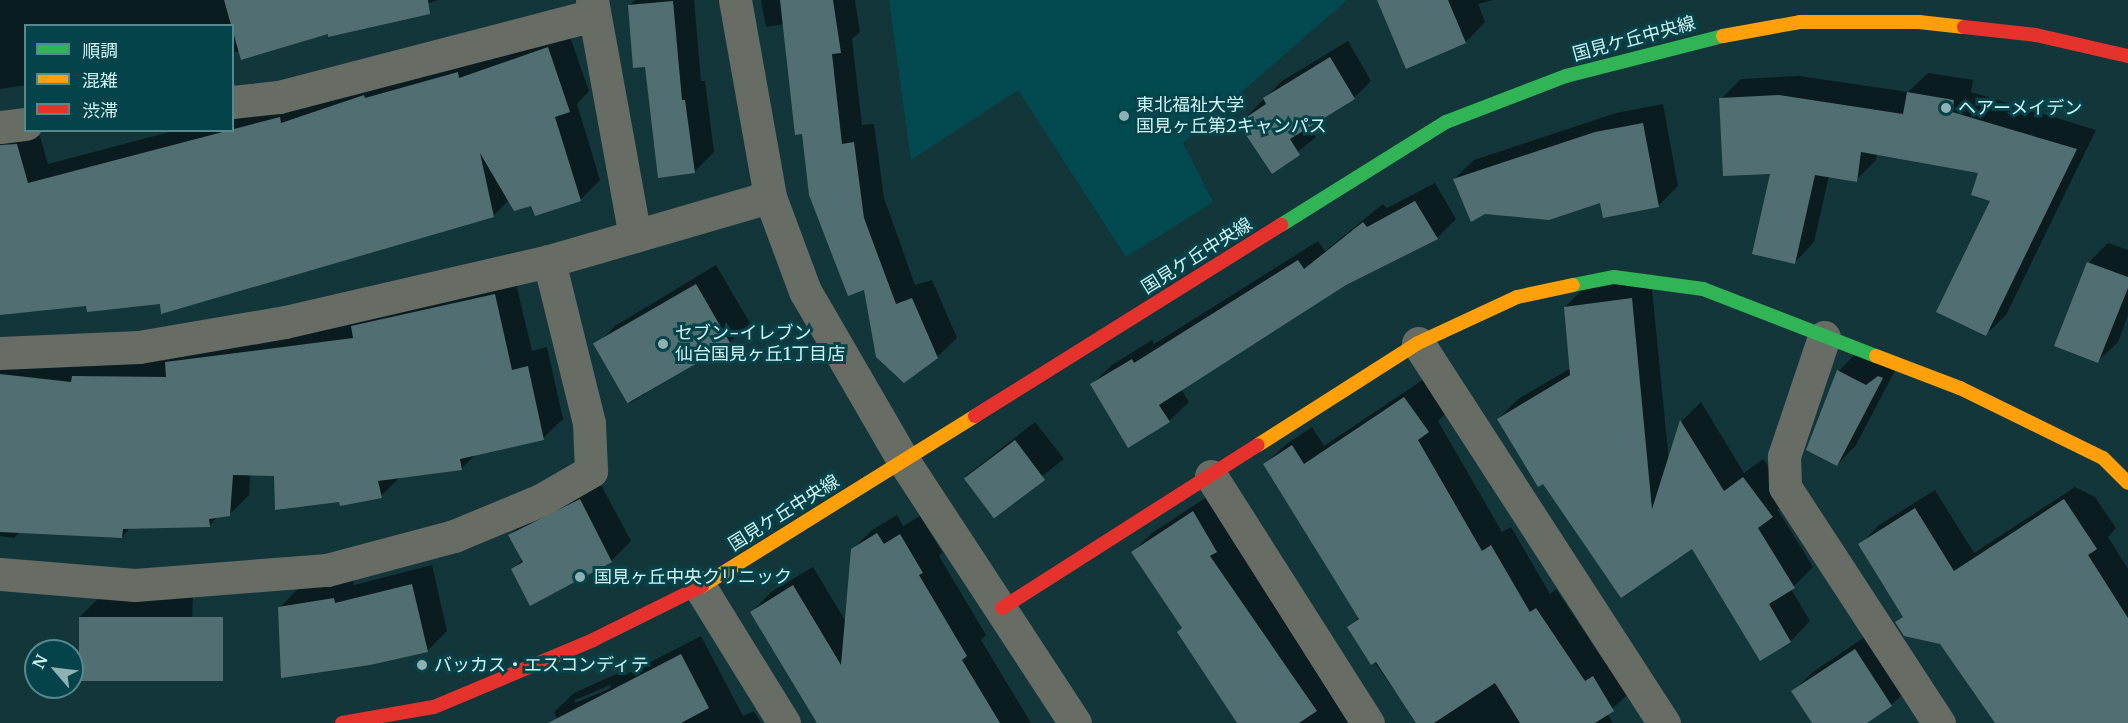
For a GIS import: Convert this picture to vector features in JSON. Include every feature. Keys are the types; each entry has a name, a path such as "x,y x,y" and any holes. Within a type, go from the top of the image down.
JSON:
{"street":[{"path":"735,0 770,197 805,291 903,460 1002,608 1075,723"},
{"path":"234,102 279,97 593,8 635,236"},
{"name":"国見ケ丘中央線","path":"342,723 434,707 592,640 700,588 1446,122 1566,76 1705,39 1800,22 1930,23 2037,35 2128,56"},
{"path":"0,127 24,124"},
{"path":"0,353 139,347 285,322 549,261 770,197"},
{"path":"0,574 135,585 327,570 454,536 541,500 591,471 589,423 549,261"},
{"path":"1002,608 1418,344 1517,297 1614,277 1703,289 1960,388 2040,424 2103,458 2128,483"},
{"path":"1824,337 1784,456 1785,487 1939,723"},
{"path":"1418,344 1664,723"},
{"path":"1211,476 1368,723"},
{"path":"700,588 784,723"}],"shaded area":[{"name":"東北福祉大学 国見ヶ丘第2キャンパス","path":"889,0 1347,0 1183,143 1213,202 1126,257 1018,90 911,160"}],"building":[{"path":"224,0 428,0 430,14 328,37 328,34 241,60 234,35 234,24 231,24"},
{"path":"780,0 833,0 841,53 832,54 842,144 854,142 864,218 896,304 912,298 938,358 904,383 876,357 864,290 848,296 809,195 802,134 795,135"},
{"path":"1377,0 1448,0 1466,43 1406,69"},
{"path":"673,1 682,100 685,100 695,173 658,178 645,67 633,68 628,5"},
{"path":"548,47 570,112 555,117 581,201 535,216 531,206 514,211 480,153 494,217 161,314 160,304 87,312 86,306 0,315 0,145 17,144 28,183 223,132 234,132 234,129 280,117 281,123 364,95 365,98 458,72 459,78"},
{"path":"1330,57 1355,99 1290,139 1300,155 1272,174 1238,123 1266,104 1263,98"},
{"path":"1907,92 1954,100 1952,112 2077,149 1986,336 1936,312 1990,201 1971,195 1978,173 1861,152 1857,182 1815,175 1795,264 1752,254 1770,174 1723,176 1719,98 1779,95 1903,114"},
{"path":"1643,123 1659,207 1603,218 1600,203 1549,220 1485,214 1471,222 1453,179 1595,132"},
{"path":"1415,201 1438,239 1346,285 1159,405 1170,422 1128,448 1090,384 1132,359 1134,363 1298,260 1304,269 1363,222 1367,227"},
{"path":"2087,262 2128,277 2128,288 2098,363 2054,346"},
{"name":"セブン-イレブン 仙台国見ヶ丘1丁目店","path":"696,284 730,344 627,403 593,344"},
{"path":"495,294 512,370 528,366 544,440 460,459 462,470 378,481 382,498 340,506 339,502 275,510 274,476 233,475 230,516 209,519 210,527 123,529 122,538 0,532 0,374 71,382 72,376 166,377 165,362 353,338 351,326"},
{"path":"1632,298 1652,509 1680,420 1724,491 1743,477 1773,517 1758,528 1795,588 1769,604 1791,642 1760,661 1692,549 1621,598 1543,484 1538,487 1497,419 1570,375 1564,307"},
{"path":"1837,370 1866,385 1878,376 1883,378 1837,466 1806,450"},
{"path":"1404,397 1429,432 1418,440 1482,551 1491,545 1530,612 1536,608 1585,681 1593,676 1614,711 1595,723 1520,723 1495,683 1434,723 1416,723 1376,662 1371,665 1347,627 1359,619 1263,464 1292,445 1304,464"},
{"path":"1015,440 1045,480 994,518 964,479"},
{"path":"580,499 612,562 530,606 511,569 523,562 508,535"},
{"path":"2064,499 2097,549 2088,555 2128,618 2128,723 1995,723 1940,644 1904,636 1895,622 1903,617 1858,544 1915,508 1954,571"},
{"path":"1193,511 1217,552 1210,556 1317,711 1299,723 1237,723 1177,632 1182,628 1131,552"},
{"path":"877,533 884,544 900,534 923,573 919,575 967,656 962,660 1000,723 817,723 750,612 793,585 841,665 851,549"},
{"path":"412,584 428,652 370,665 281,678 278,607 334,598 335,603"},
{"path":"79,617 223,617 223,681 84,681 84,639 79,639"},
{"path":"1855,649 1892,706 1867,723 1812,723 1791,691"},
{"path":"681,654 709,708 681,723 548,723"}],"traffic: fast":[{"path":"1281,225 1446,122 1566,76 1723,36"},
{"path":"1573,285 1614,277 1703,289 1876,356"}],"traffic: slow":[{"path":"1723,36 1800,22 1919,22 1964,27"},
{"path":"1258,445 1418,343 1517,297 1573,285"},
{"path":"1876,356 1960,388 2103,458 2128,483"},
{"path":"702,586 975,416"}],"traffic: jam":[{"path":"1964,27 2036,35 2128,56"},
{"path":"975,416 1281,225"},
{"path":"1002,608 1258,445"},
{"path":"342,723 434,707 593,640 702,586"}],"place":[{"name":"ヘアーメイデン","path":"1946,108"},
{"name":"東北福祉大学 国見ヶ丘第2キャンパス","path":"1124,116"},
{"name":"セブン-イレブン 仙台国見ヶ丘1丁目店","path":"663,344"},
{"name":"国見ヶ丘中央クリニック","path":"580,577"},
{"name":"バッカス・エスコンディテ","path":"422,665"}]}
